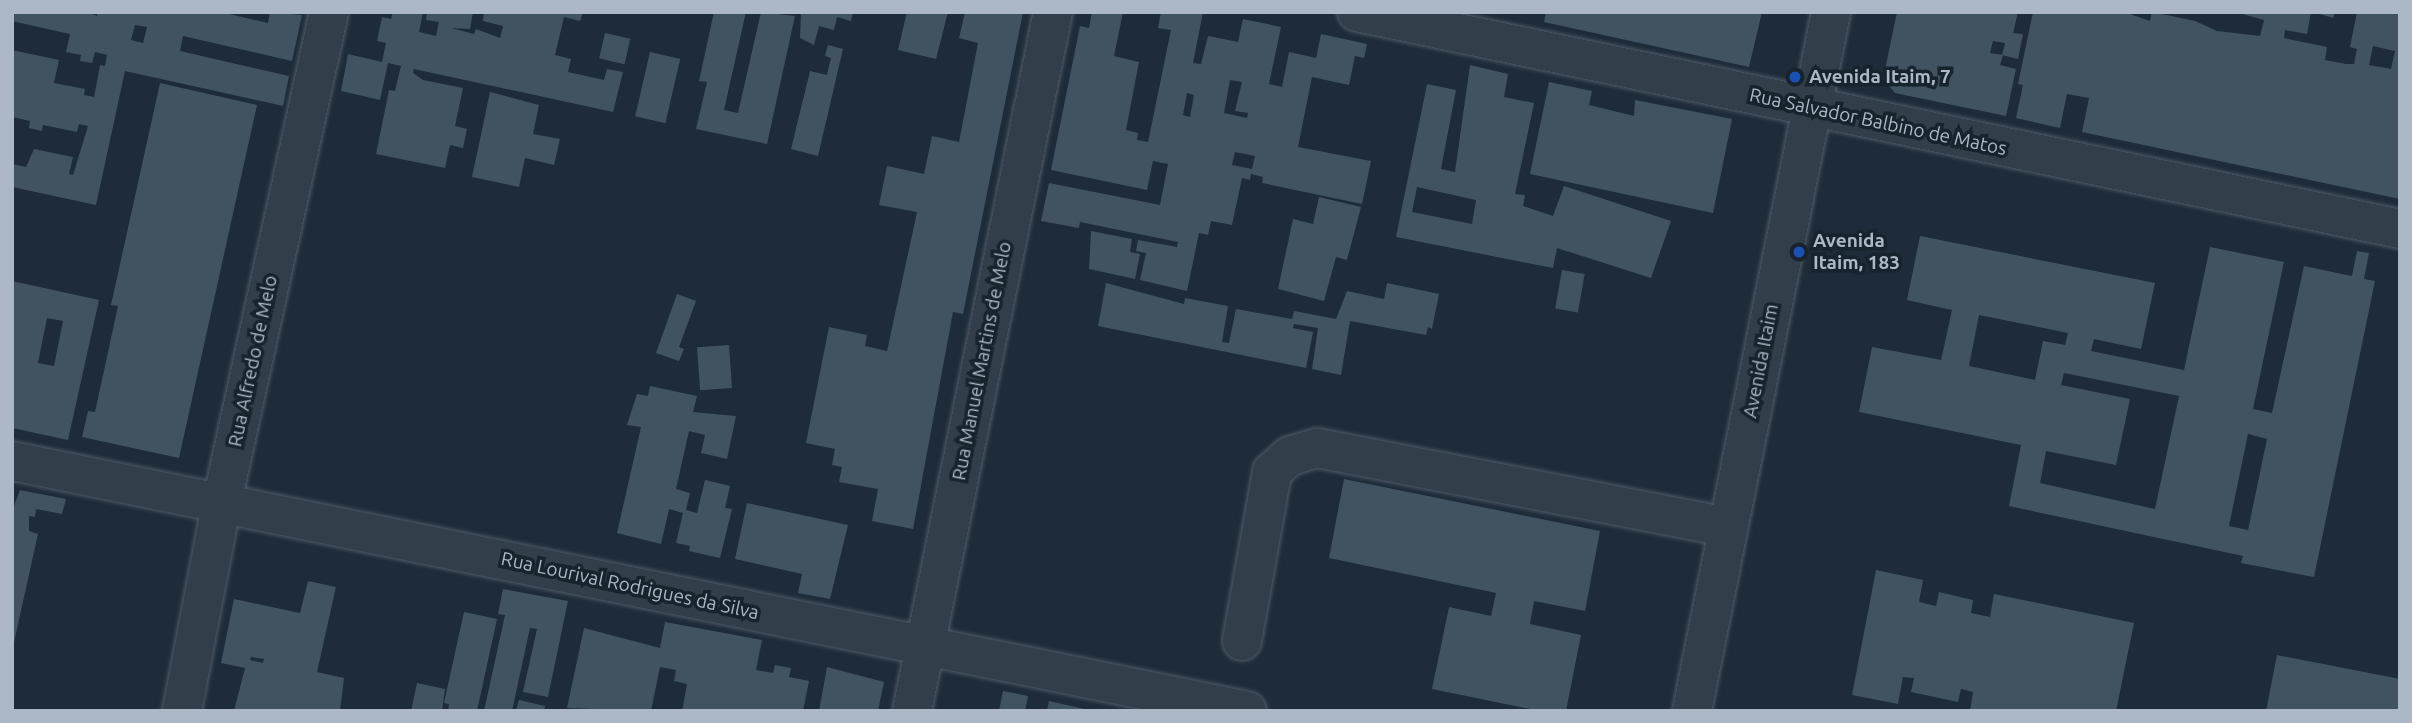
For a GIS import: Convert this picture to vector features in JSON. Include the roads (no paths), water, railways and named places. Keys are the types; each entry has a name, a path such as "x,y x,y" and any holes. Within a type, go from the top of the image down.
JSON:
{"street":[{"name":"Rua Alfredo de Melo","path":"183,711 222,502 329,12"},
{"name":"Rua Manuel Martins de Melo","path":"912,711 1053,12"},
{"name":"Rua Salvador Balbino de Matos","path":"1357,12 2400,229"},
{"name":"Avenida Itaim","path":"1692,711 1831,12"},
{"path":"1241,641 1272,472 1290,456 1317,448 1728,527"},
{"name":"Rua Lourival Rodrigues da Silva","path":"12,461 925,648 1247,711"}],"place":[{"name":"Avenida Itaim, 7","path":"1795,77"},
{"name":"Avenida Itaim, 183","path":"1799,252"}]}
